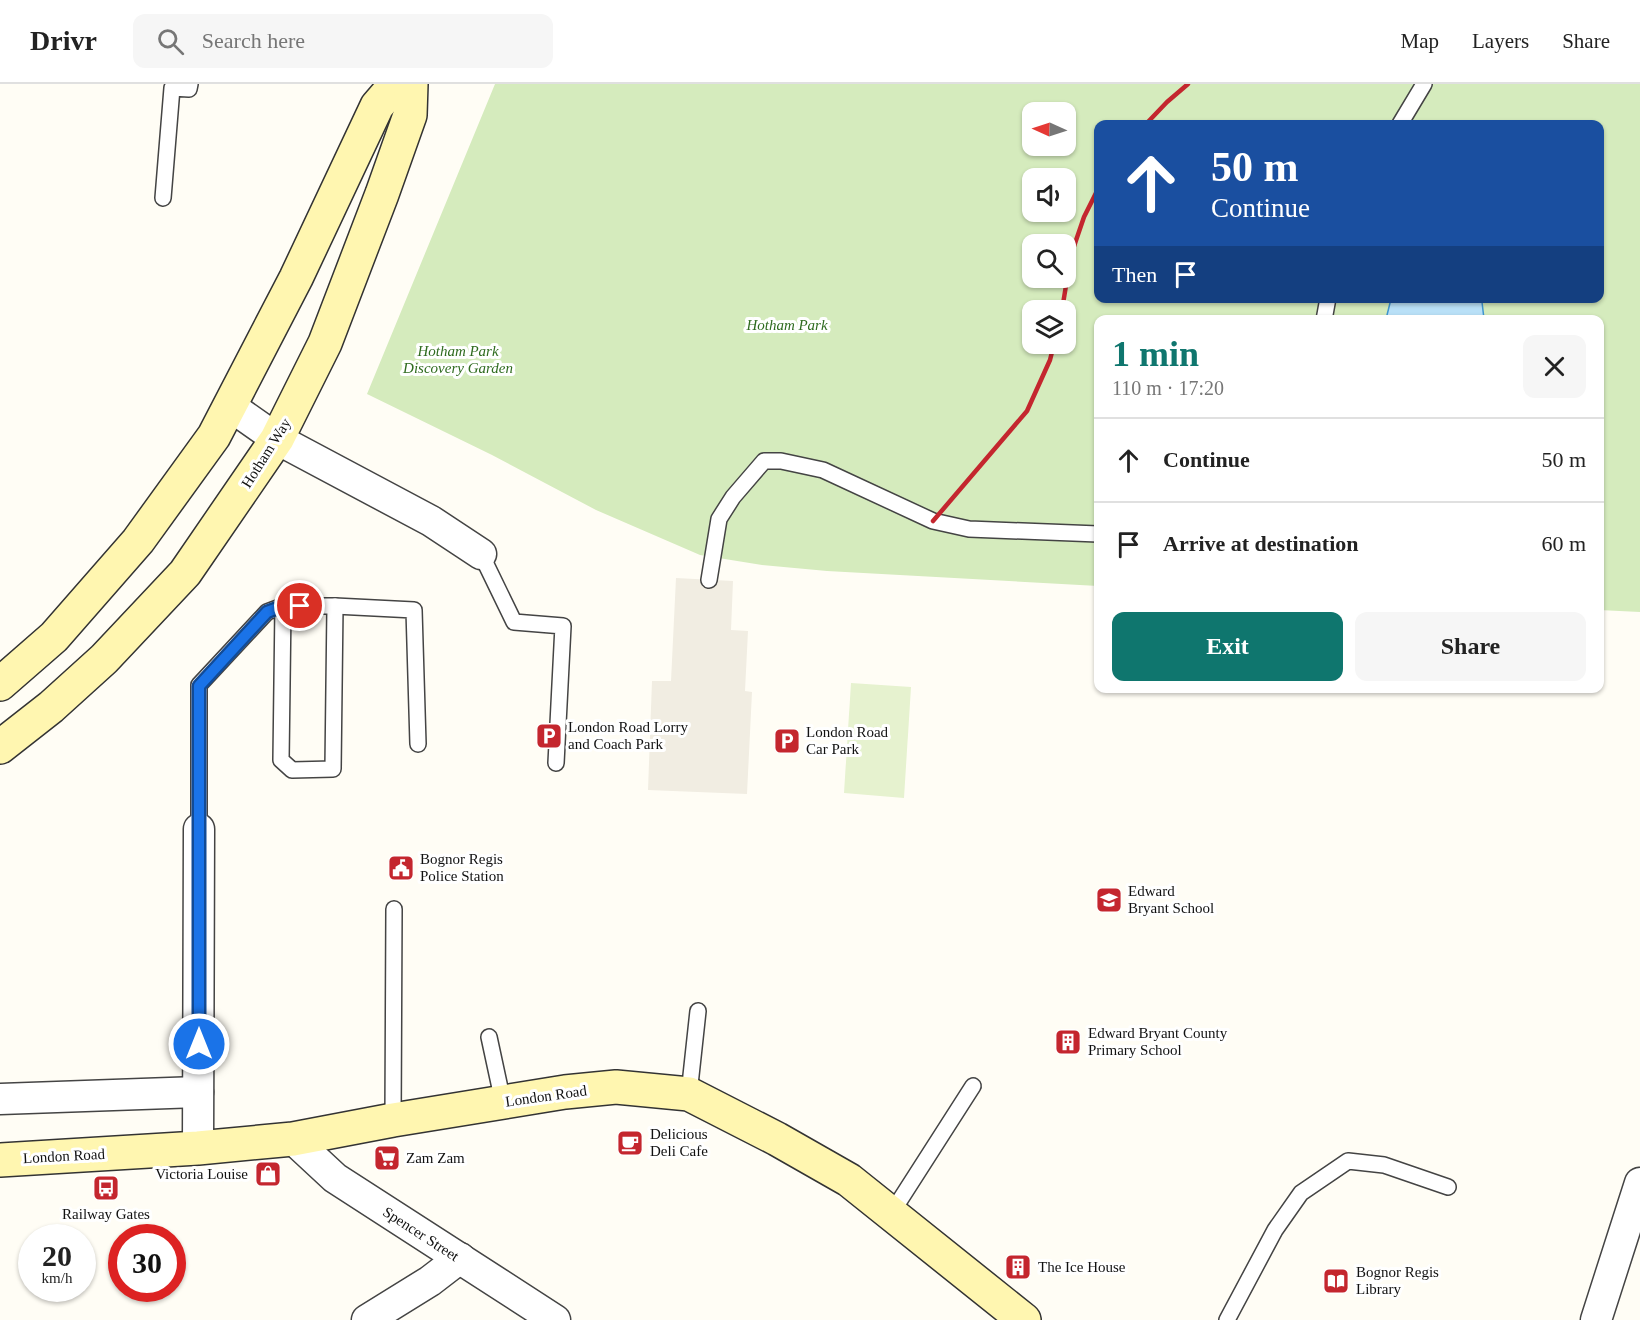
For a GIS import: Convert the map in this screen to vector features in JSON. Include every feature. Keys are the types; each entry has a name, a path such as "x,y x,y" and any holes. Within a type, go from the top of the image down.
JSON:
{"main road":[{"path":"0,684 54,637 138,541 214,436 296,278 377,106 396,84"},
{"name":"Hotham Way","path":"0,747 51,707 104,659 186,573 277,439 325,343 382,194 411,115 411,84"},
{"name":"London Road","path":"0,1160 198,1148 293,1139 565,1092 616,1087 689,1094 777,1139 849,1180 1023,1320"}],"street":[{"path":"230,406 277,439 431,521 481,554"},
{"path":"198,1148 199,829"},
{"path":"0,1099 198,1092"},
{"name":"Spencer Street","path":"293,1139 335,1178 555,1320"},
{"path":"1596,1320 1634,1227 1640,1183"},
{"path":"367,1320 430,1281 460,1258"}],"lane":[{"path":"163,198 172,88 189,89 189,84"},
{"path":"1402,120 1424,84"},
{"path":"709,580 719,519 733,497 764,461 781,461 823,470 933,521 969,529 1094,534"},
{"path":"481,554 514,622 563,626 556,763"},
{"path":"283,606 281,760 292,770 333,769 335,606"},
{"path":"199,829 199,686 267,612 283,606 414,610 418,744"},
{"path":"393,1120 394,909"},
{"path":"689,1094 698,1011"},
{"path":"489,1037 503,1102"},
{"path":"891,1214 973,1086"},
{"path":"1227,1320 1275,1230 1301,1193 1348,1161 1384,1165 1448,1187"}],"green space":[{"name":"Hotham Park","path":"495,84 1640,84 1640,612 1604,610 1604,315 1094,315 1094,586 827,571 762,565 700,555 596,510 492,455 367,394"},
{"path":"851,683 911,687 904,798 844,793"}],"shaded area":[{"path":"676,578 733,581 731,630 748,631 745,691 752,692 747,794 648,790 652,681 671,681"}],"water":[{"path":"1390,303 1482,303 1484,315 1387,315"}],"railway":[{"path":"1150,120 1188,84"},
{"path":"1064,300 1071,255 1084,217 1094,197"},
{"path":"933,521 1027,411 1052,354"}],"place":[{"name":"London Road Lorry and Coach Park","path":"549,736"},
{"name":"London Road Car Park","path":"787,741"},
{"name":"Bognor Regis Police Station","path":"401,868"},
{"name":"Edward Bryant School","path":"1109,900"},
{"name":"Edward Bryant County Primary School","path":"1068,1042"},
{"name":"Delicious Deli Cafe","path":"630,1143"},
{"name":"Zam Zam","path":"387,1158"},
{"name":"Victoria Louise","path":"268,1174"},
{"name":"Railway Gates","path":"106,1188"},
{"name":"The Ice House","path":"1018,1267"},
{"name":"Bognor Regis Library","path":"1336,1281"}],"route":[{"path":"199,1044 199,686 267,612 283,606 300,606"}],"park label":[{"name":"Hotham Park Discovery Garden","path":"458,360"}]}
